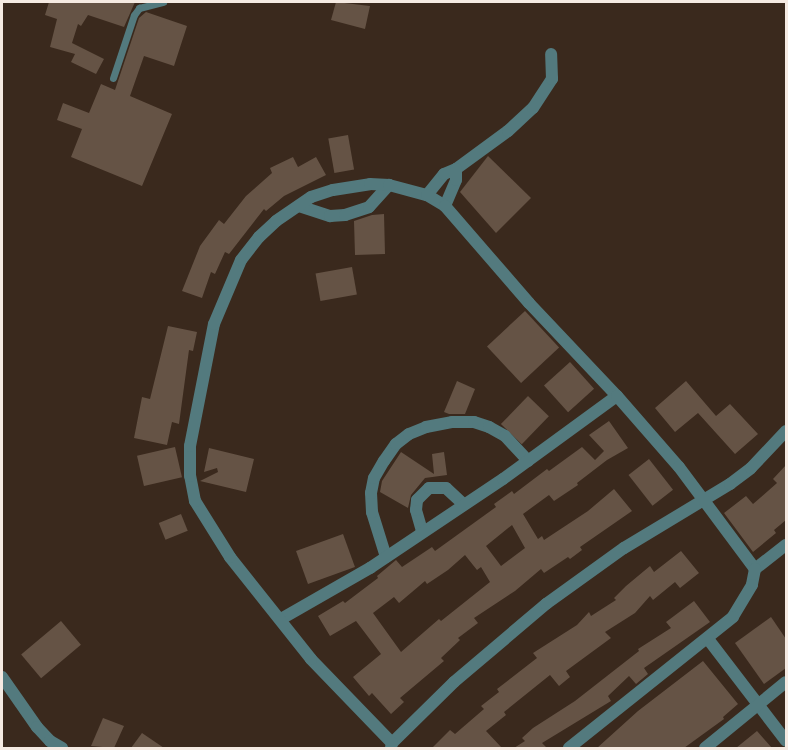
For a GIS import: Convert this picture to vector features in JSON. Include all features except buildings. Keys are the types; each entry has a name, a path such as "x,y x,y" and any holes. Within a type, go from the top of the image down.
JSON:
{"street":[{"path":"427,195 437,180 456,169 508,130 533,108 552,79 551,54"},
{"path":"445,206 456,180 456,169"},
{"path":"755,569 705,499 617,396 529,303 445,206 427,195 389,185 370,184 333,190 311,197 276,221 259,237 234,273 214,324 190,446 190,476 195,501 230,556 311,659 391,746 462,675 565,589 624,549 705,499 751,468 786,431"},
{"path":"299,206 330,216 345,215 369,207 389,185"},
{"path":"281,619 386,557 528,461 617,396"},
{"path":"386,557 377,532 371,493 374,478 384,460 396,444 409,434 434,426 474,422 489,427 504,436 528,461"},
{"path":"422,531 416,510 417,500 429,488 446,488 462,504"},
{"path":"569,748 708,639 740,609 752,585 755,569 786,545"},
{"path":"708,639 786,741"},
{"path":"2,677 37,727 50,741 62,748"},
{"path":"705,748 786,682"}],"lane":[{"path":"113,78 134,15 139,8 163,2"}]}
